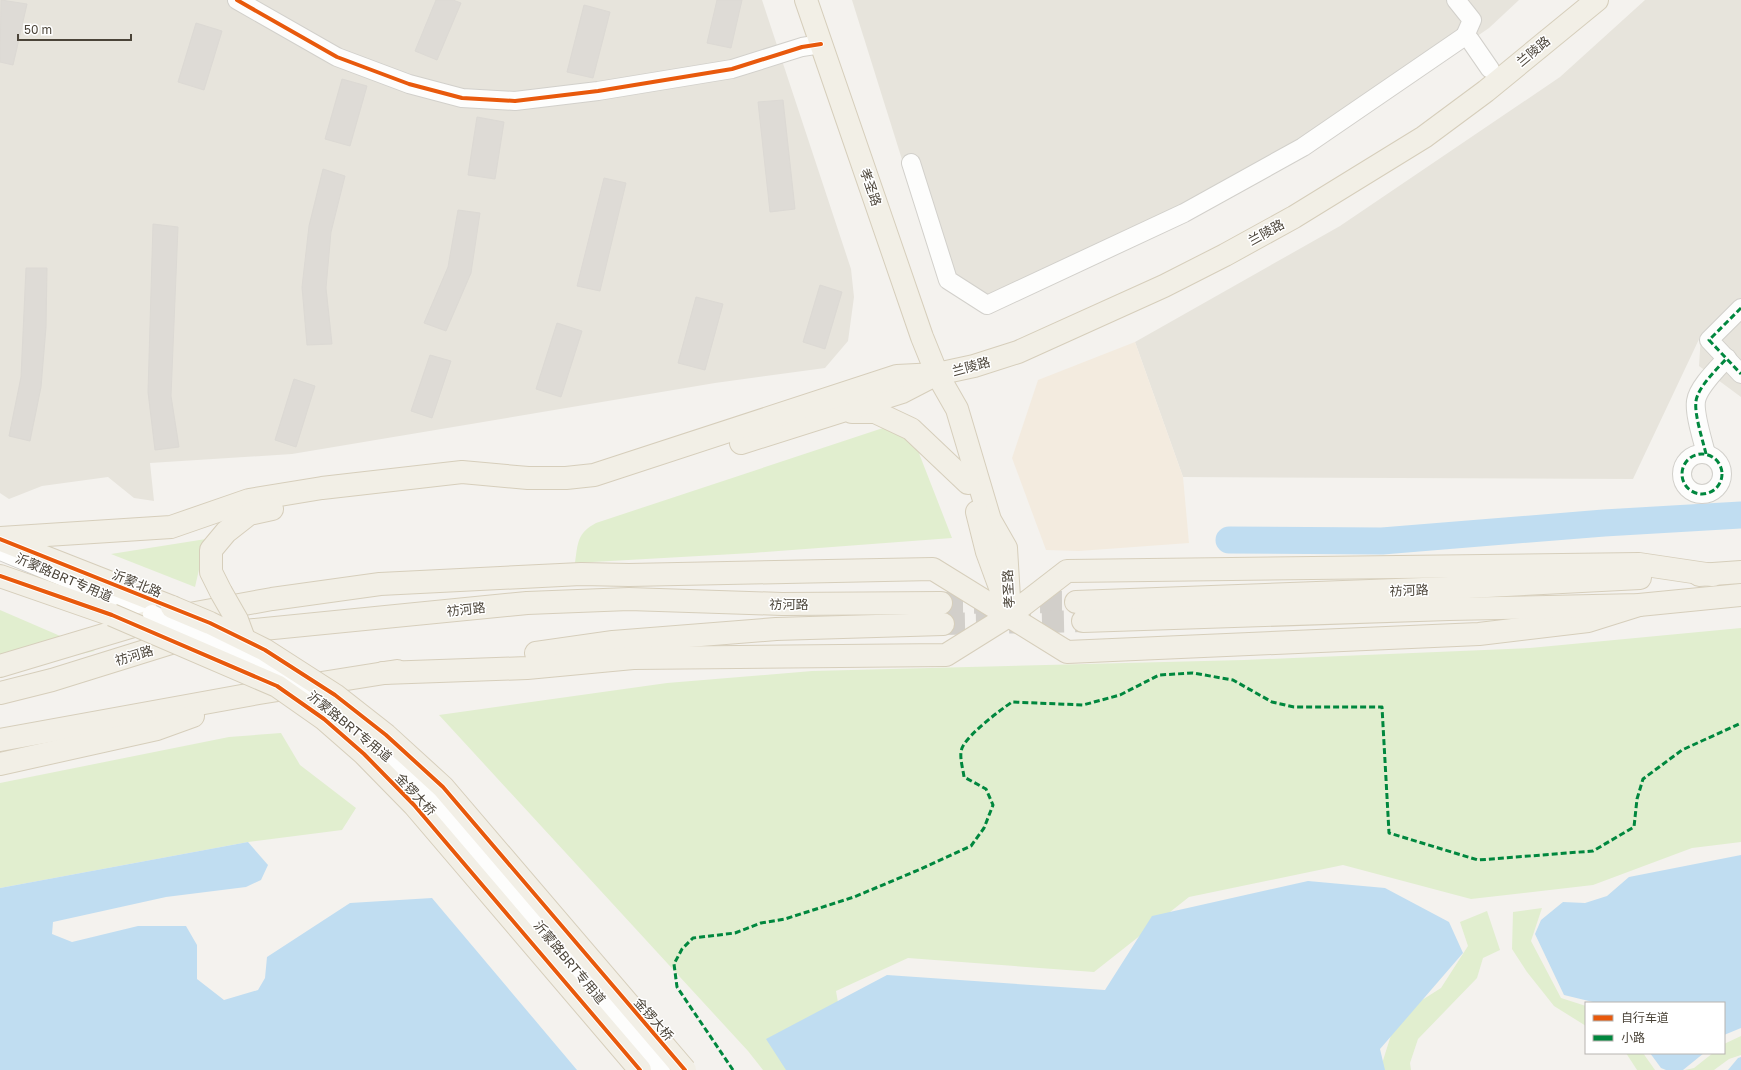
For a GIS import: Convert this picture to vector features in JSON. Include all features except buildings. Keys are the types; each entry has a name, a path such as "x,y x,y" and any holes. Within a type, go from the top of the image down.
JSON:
{"main road":[{"name":"孝圣路","path":"806,0 922,337 937,374 987,552 1010,615"},
{"name":"孝圣路","path":"816,0 932,334 937,374 957,409 990,520 1006,548 1010,615"},
{"name":"兰陵路","path":"937,374 968,353 1012,338 1158,273 1287,204 1416,125 1490,69 1574,0"},
{"name":"兰陵路","path":"937,374 974,366 1018,352 1164,286 1294,217 1424,137 1486,91 1596,0"},
{"path":"244,639 238,620 211,572 211,550 226,532 249,514 308,500 466,479 595,489 902,392 937,374"},
{"path":"0,539 171,527 249,500 322,488 462,472 528,478 566,478 594,475 898,376 937,374"},
{"path":"839,412 875,412 911,430 968,483"},
{"name":"沂蒙北路","path":"0,539 172,607 265,650"},
{"name":"祊河路","path":"383,673 527,668 633,658 946,654 1010,615 1067,571 1639,564 1713,575"},
{"path":"0,666 144,622 272,599 380,584 581,574 629,575 933,569 1010,615 1067,652 1479,634 1588,621 1640,605"},
{"name":"祊河路","path":"1741,572 1713,575 1450,588 1080,611 1449,609 1640,605 1741,595"},
{"path":"394,616 581,574"},
{"name":"金锣大桥","path":"0,576 112,615 277,686 324,719 364,754 414,805 640,1070"},
{"name":"祊河路","path":"0,693 52,680 194,636 527,603 629,599 782,604 942,613 621,642 383,673 259,693 0,740"},
{"path":"0,678 194,636"},
{"name":"金锣大桥","path":"265,650 335,695 386,735 443,788 685,1070"},
{"path":"0,764 157,729 259,693"}],"street":[{"path":"237,0 337,57 409,84 462,98 515,101 598,91 732,68 802,47 821,44"},
{"path":"911,163 948,280 987,305 1184,212 1303,146 1465,36 1472,20 1456,0"},
{"path":"1465,36 1470,40 1490,69"},
{"path":"1741,308 1710,340 1741,374"},
{"path":"1706,454 1699,425 1696,401 1706,382 1727,358"},
{"name":"沂蒙路BRT专用道","path":"0,551 152,614 306,690 338,713 394,762 439,808 661,1070"}],"shaded area":[{"path":"0,0 762,0 851,269 854,297 848,341 825,368 715,383 292,454 150,463 154,501 134,498 108,477 42,486 9,499 0,493"},
{"path":"852,0 1519,0 1489,28 1304,155 984,311 941,284"},
{"path":"1645,0 1741,0 1741,397 1699,366 1701,335 1633,479 1183,477 1135,342 1340,226 1560,77"},
{"path":"1135,342 1183,477 1189,543 1079,551 1046,550 1012,458 1038,380"}],"green space":[{"path":"886,427 915,443 952,538 752,553 575,563 578,544 582,535 596,523"},
{"path":"206,539 195,587 111,554"},
{"path":"0,610 95,651 0,671"},
{"path":"1741,628 1741,842 1692,848 1593,885 1471,899 1343,865 1189,897 1094,972 908,958 836,991 844,1037 870,1070 763,1070 748,1051 439,715 667,683 812,671 1244,660 1530,648"},
{"path":"281,733 300,765 356,808 342,830 248,842 0,888 0,783 229,737"},
{"path":"1542,908 1531,941 1561,998 1585,1006 1585,1025 1554,1006 1527,972 1512,949 1513,912"},
{"path":"1487,911 1500,950 1483,958 1477,978 1418,1039 1410,1063 1411,1070 1380,1070 1397,1016 1441,988 1468,946 1460,922"},
{"path":"1741,1036 1741,1055 1729,1059 1714,1070 1685,1070 1694,1068 1712,1054 1725,1054 1725,1044"},
{"path":"1627,1054 1644,1054 1655,1070 1637,1070"}],"water":[{"path":"248,842 268,865 261,880 246,887 166,897 53,922 52,934 72,942 138,926 186,926 197,945 197,979 224,1000 258,990 265,978 267,957 350,903 432,898 577,1070 0,1070 0,888"},
{"path":"1741,855 1741,1028 1725,1035 1725,1002 1593,1002 1564,995 1535,934 1541,920 1563,902 1585,903 1607,896 1629,877"},
{"path":"1308,881 1385,888 1449,922 1463,953 1380,1049 1385,1070 786,1070 766,1039 887,975 1105,990 1152,916"},
{"path":"1651,1054 1703,1054 1683,1070 1666,1070 1661,1068"},
{"path":"1741,1057 1741,1070 1728,1070 1738,1058"}],"waterway":[{"path":"1229,540 1382,541 1604,523 1741,515"}],"tunnel":[{"path":"941,603 1076,602"},
{"path":"943,624 1083,621"}],"marked path":[{"path":"1741,308 1709,340 1741,374"},
{"path":"1706,454 1697,420 1697,396 1704,384 1727,358"},
{"path":"1706,454 1713,457 1719,463 1722,474 1721,482 1713,491 1706,494 1698,494 1691,491 1683,482 1682,470 1685,463 1694,455 1706,454"},
{"path":"733,1070 677,987 674,964 682,949 693,938 735,933 761,923 785,919 854,897 971,846 984,828 993,805 986,789 964,777 961,757 962,749 978,729 1012,702 1083,705 1120,695 1159,675 1193,673 1233,680 1272,702 1294,707 1382,707 1389,833 1478,860 1593,851 1634,827 1637,799 1643,779 1682,750 1741,723"}],"cycle path":[{"path":"237,0 337,57 409,84 462,98 515,101 598,91 732,69 802,47 821,44"},
{"path":"0,539 210,623 265,650 335,695 386,735 443,787 685,1070"},
{"path":"0,576 112,615 277,686 324,719 364,754 414,805 640,1070"}]}
